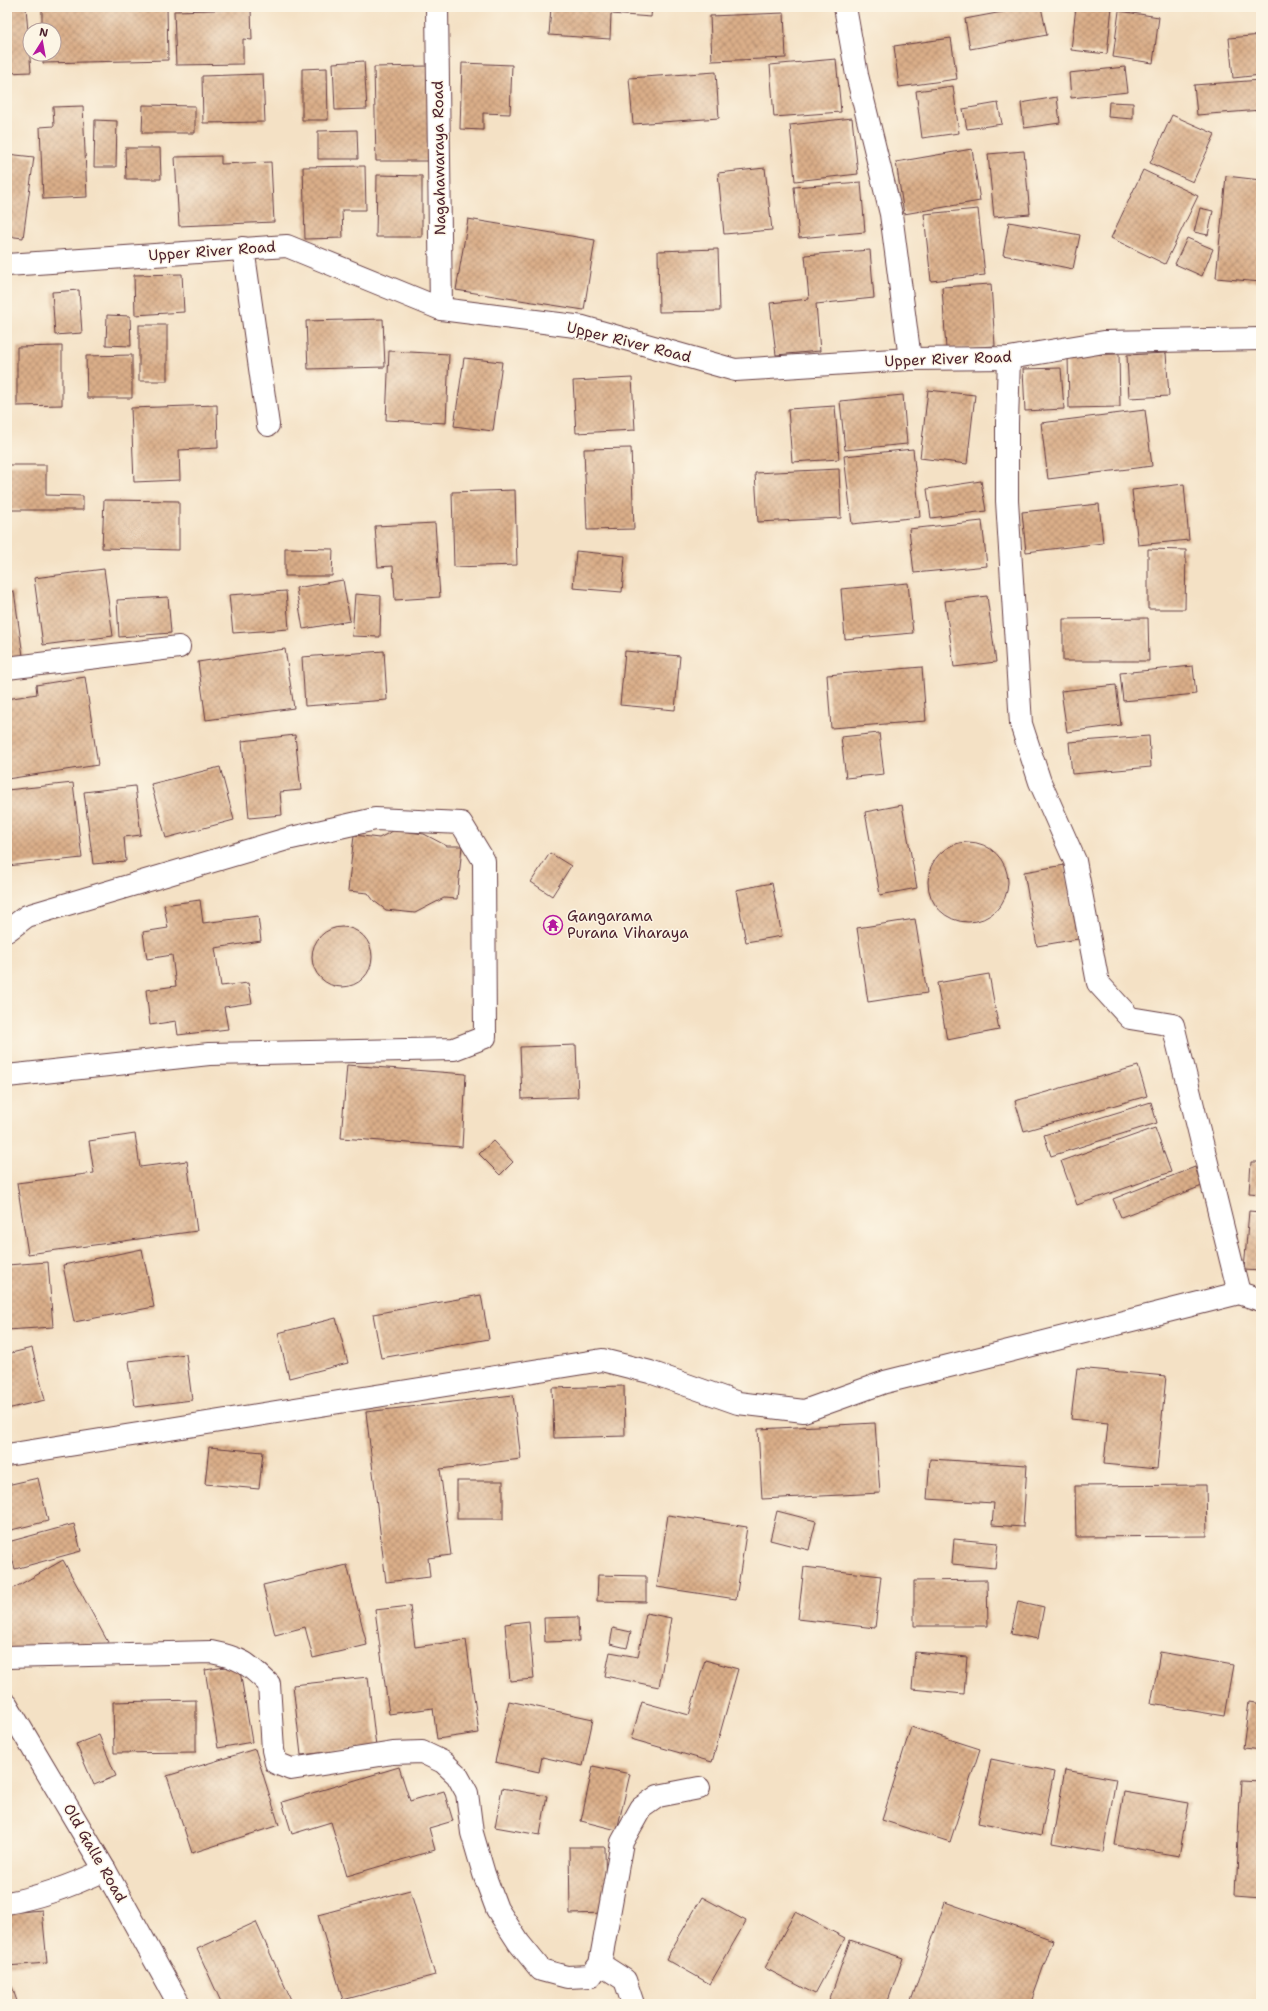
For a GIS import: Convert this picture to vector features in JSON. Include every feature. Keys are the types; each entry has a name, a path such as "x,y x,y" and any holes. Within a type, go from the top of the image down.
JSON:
{"main road":[{"name":"Nagahawaraya Road","path":"437,7 441,309"},
{"path":"845,7 857,75 891,214 910,359"},
{"name":"Upper River Road","path":"7,265 287,246 441,309 583,327 735,370 910,359 1009,358 1104,342 1261,339"},
{"path":"243,248 268,425"},
{"path":"1009,358 1007,501 1021,724 1040,782 1075,861 1098,983 1130,1018 1173,1025 1238,1293"},
{"path":"7,668 179,647"},
{"path":"7,931 27,916 287,839 375,819 461,823 484,861 485,1037 454,1049 208,1054 7,1076"},
{"path":"7,1455 602,1360 650,1372 738,1403 804,1411 885,1382 1238,1293 1261,1300"},
{"path":"7,1657 212,1652 234,1656 251,1666 269,1684 273,1750 276,1763 291,1769 393,1753 422,1752 443,1762 457,1775 467,1793 472,1833 484,1874 497,1909 519,1943 541,1970 567,1977 591,1976 600,1964 622,1842 641,1808 658,1796 671,1792 699,1788"},
{"name":"Old Galle Road","path":"7,1704 105,1870 179,2004"},
{"path":"7,1903 34,1898 66,1888 105,1870"},
{"path":"600,1964 625,1980 633,2004"}],"building":[{"path":"7,7 26,7 27,22 22,22 22,62 30,62 31,72 7,73"},
{"path":"42,7 167,7 168,60 43,63 62,62 62,22 42,22"},
{"path":"551,7 652,7 651,17 611,14 610,39 549,35"},
{"path":"1029,7 1041,7 1047,35 970,49 965,19"},
{"path":"1076,7 1112,7 1107,54 1071,50"},
{"path":"251,9 252,40 243,39 243,64 176,65 174,11"},
{"path":"1119,11 1159,17 1153,63 1113,57"},
{"path":"784,13 786,58 712,61 710,16"},
{"path":"1261,35 1261,75 1233,78 1229,38"},
{"path":"951,38 957,79 899,87 894,46"},
{"path":"836,59 841,112 774,117 770,65"},
{"path":"364,61 367,109 335,110 333,63"},
{"path":"462,63 512,65 510,114 483,113 483,130 460,129"},
{"path":"428,66 430,161 376,161 374,67"},
{"path":"1125,67 1128,92 1071,98 1069,73"},
{"path":"327,68 328,120 302,120 302,69"},
{"path":"716,72 719,118 633,124 629,78"},
{"path":"263,74 265,122 203,123 202,76"},
{"path":"1261,80 1261,110 1197,115 1194,85"},
{"path":"953,86 959,133 922,138 916,91"},
{"path":"1057,97 1060,123 1024,128 1021,103"},
{"path":"1109,102 1133,103 1133,119 1108,117"},
{"path":"998,103 1002,124 967,129 963,109"},
{"path":"143,105 195,106 195,133 142,133"},
{"path":"83,106 87,197 43,199 40,127 54,126 53,107"},
{"path":"1172,115 1215,134 1193,182 1150,163"},
{"path":"852,118 858,174 795,181 790,125"},
{"path":"95,120 117,121 116,167 94,167"},
{"path":"357,130 358,159 318,159 318,131"},
{"path":"125,148 160,148 161,179 126,179"},
{"path":"972,149 980,201 904,214 896,162"},
{"path":"1024,151 1030,214 994,217 988,154"},
{"path":"7,154 34,157 23,238 7,236"},
{"path":"221,156 221,164 271,162 274,222 179,226 175,157"},
{"path":"365,166 366,210 342,210 343,238 305,239 303,167"},
{"path":"765,168 772,230 724,234 718,173"},
{"path":"1143,170 1198,196 1165,264 1111,238"},
{"path":"377,175 422,176 422,237 376,237"},
{"path":"1226,176 1261,180 1261,282 1216,278"},
{"path":"861,182 865,232 799,238 794,187"},
{"path":"1200,208 1213,211 1208,235 1194,232"},
{"path":"978,209 985,275 931,281 924,214"},
{"path":"468,219 595,240 584,310 456,290"},
{"path":"1009,222 1080,235 1073,269 1003,255"},
{"path":"1187,238 1213,249 1202,276 1175,264"},
{"path":"718,249 720,311 659,312 658,251"},
{"path":"870,250 874,298 816,304 820,351 776,355 770,303 809,299 805,255"},
{"path":"182,274 184,312 135,315 134,275"},
{"path":"991,284 995,346 946,349 942,287"},
{"path":"79,290 82,333 55,335 52,292"},
{"path":"107,315 130,316 131,346 106,345"},
{"path":"383,319 385,367 308,369 306,321"},
{"path":"139,325 167,325 167,381 139,381"},
{"path":"62,346 62,405 17,406 17,347"},
{"path":"389,351 449,354 446,423 386,420"},
{"path":"1166,353 1169,396 1129,398 1127,355"},
{"path":"1119,354 1120,407 1069,408 1068,355"},
{"path":"132,355 132,398 87,398 86,356"},
{"path":"464,358 502,362 493,431 454,426"},
{"path":"1061,368 1064,409 1025,411 1023,369"},
{"path":"632,378 635,430 576,433 573,381"},
{"path":"928,390 975,395 967,464 920,458"},
{"path":"903,395 907,444 845,450 840,401"},
{"path":"217,405 218,448 179,450 180,480 134,482 131,408"},
{"path":"835,406 839,459 792,462 788,409"},
{"path":"1145,410 1152,466 1048,479 1041,423"},
{"path":"631,448 634,529 587,530 584,449"},
{"path":"913,449 920,517 852,524 844,456"},
{"path":"7,465 46,465 46,495 83,496 83,510 7,510"},
{"path":"839,469 841,518 758,522 755,473"},
{"path":"981,481 986,511 931,518 927,489"},
{"path":"1184,484 1189,540 1138,545 1132,490"},
{"path":"515,490 517,565 454,567 452,492"},
{"path":"104,500 179,501 179,550 102,548"},
{"path":"1099,504 1103,543 1026,552 1022,512"},
{"path":"982,521 987,566 914,573 909,529"},
{"path":"435,523 440,597 395,600 393,566 378,567 375,526"},
{"path":"285,548 333,549 332,576 285,576"},
{"path":"1148,549 1186,550 1185,609 1148,609"},
{"path":"576,551 625,556 622,592 573,588"},
{"path":"104,569 113,636 43,645 34,578"},
{"path":"343,580 350,621 303,629 296,588"},
{"path":"908,583 913,633 845,639 841,589"},
{"path":"14,591 23,656 7,658 7,592"},
{"path":"286,591 289,629 233,633 229,595"},
{"path":"355,594 381,596 380,637 352,636"},
{"path":"987,596 996,662 954,667 945,601"},
{"path":"168,597 171,633 119,637 117,600"},
{"path":"1148,618 1149,661 1063,661 1063,619"},
{"path":"285,649 294,708 206,720 198,662"},
{"path":"384,651 387,700 305,706 302,657"},
{"path":"625,651 680,656 675,710 620,705"},
{"path":"1193,666 1196,694 1123,701 1120,673"},
{"path":"922,667 926,721 831,728 827,675"},
{"path":"85,677 98,765 7,779 7,699 37,694 36,685"},
{"path":"1116,685 1121,725 1067,732 1061,691"},
{"path":"879,733 884,774 846,778 841,737"},
{"path":"295,735 301,790 280,792 282,815 249,818 242,741"},
{"path":"1149,736 1151,767 1072,774 1069,742"},
{"path":"220,767 234,820 166,838 151,784"},
{"path":"73,783 82,858 7,866 7,790"},
{"path":"135,786 141,835 124,837 126,861 93,864 84,792"},
{"path":"902,805 917,888 880,895 865,812"},
{"path":"395,830 424,834 447,846 462,846 457,899 444,898 415,913 386,910 374,901 368,893 348,891 354,835 379,838"},
{"path":"968,842 983,845 996,854 1005,867 1008,882 1005,897 996,910 983,919 968,922 953,919 940,910 931,897 928,882 931,867 940,854 953,845"},
{"path":"550,853 571,866 552,896 531,882"},
{"path":"1065,865 1078,939 1037,946 1024,872"},
{"path":"772,883 782,936 746,942 736,890"},
{"path":"200,900 203,923 258,916 261,941 215,948 221,986 248,983 252,1003 224,1007 228,1029 178,1035 176,1021 150,1025 146,990 176,986 172,955 147,959 143,932 168,928 164,905"},
{"path":"915,919 927,993 868,1002 857,928"},
{"path":"336,927 348,927 364,935 370,945 372,957 370,969 364,979 348,987 336,987 320,979 312,963 312,951 320,935"},
{"path":"989,974 999,1030 947,1040 937,983"},
{"path":"576,1045 578,1097 522,1099 520,1047"},
{"path":"347,1065 466,1074 462,1147 341,1138"},
{"path":"1138,1066 1147,1096 1024,1131 1015,1101"},
{"path":"1151,1102 1157,1123 1051,1156 1044,1135"},
{"path":"1155,1128 1171,1172 1077,1205 1061,1161"},
{"path":"135,1134 140,1167 187,1161 197,1231 28,1254 17,1183 94,1173 89,1141"},
{"path":"493,1141 513,1162 500,1175 479,1154"},
{"path":"1251,1162 1261,1162 1261,1194 1249,1193"},
{"path":"1195,1167 1202,1186 1121,1217 1113,1199"},
{"path":"1249,1211 1261,1212 1261,1271 1244,1270"},
{"path":"142,1249 154,1307 74,1322 63,1265"},
{"path":"48,1262 53,1327 7,1330 7,1265"},
{"path":"481,1295 489,1339 381,1358 373,1314"},
{"path":"336,1318 348,1363 289,1378 278,1333"},
{"path":"32,1348 45,1400 7,1409 7,1354"},
{"path":"186,1354 192,1400 135,1407 129,1361"},
{"path":"1077,1368 1166,1376 1157,1469 1104,1464 1108,1423 1071,1419"},
{"path":"624,1386 625,1436 554,1438 552,1388"},
{"path":"513,1395 521,1459 440,1469 451,1555 428,1558 430,1577 386,1582 366,1412"},
{"path":"875,1423 880,1493 762,1499 758,1429"},
{"path":"209,1447 263,1452 259,1489 205,1484"},
{"path":"930,1459 1027,1465 1023,1527 992,1525 994,1503 927,1499"},
{"path":"38,1478 48,1521 7,1531 7,1485"},
{"path":"457,1481 503,1481 503,1519 457,1519"},
{"path":"1206,1485 1207,1536 1076,1537 1075,1486"},
{"path":"777,1511 816,1521 809,1550 770,1540"},
{"path":"668,1515 747,1527 736,1599 657,1587"},
{"path":"74,1524 81,1551 15,1569 8,1542"},
{"path":"954,1539 998,1543 995,1568 952,1564"},
{"path":"63,1560 109,1644 10,1650 7,1645 7,1592"},
{"path":"347,1565 367,1645 313,1658 305,1627 275,1635 263,1585"},
{"path":"804,1567 881,1576 875,1628 798,1619"},
{"path":"598,1575 646,1576 646,1602 597,1601"},
{"path":"987,1580 988,1626 914,1626 914,1581"},
{"path":"1018,1601 1044,1607 1038,1639 1011,1634"},
{"path":"410,1606 415,1647 466,1640 479,1733 437,1739 433,1708 389,1714 375,1610"},
{"path":"646,1613 671,1618 659,1687 605,1676 610,1652 638,1657"},
{"path":"578,1617 579,1641 545,1642 544,1618"},
{"path":"529,1621 534,1679 510,1681 505,1624"},
{"path":"613,1628 631,1632 627,1648 610,1644"},
{"path":"915,1652 967,1657 964,1694 912,1689"},
{"path":"1160,1652 1233,1665 1224,1716 1151,1704"},
{"path":"705,1660 738,1669 712,1762 631,1739 642,1702 689,1715"},
{"path":"239,1665 252,1742 218,1748 205,1670"},
{"path":"368,1677 376,1747 301,1755 293,1685"},
{"path":"196,1700 196,1752 114,1753 113,1702"},
{"path":"509,1701 593,1719 583,1766 542,1757 539,1772 495,1762"},
{"path":"1249,1702 1261,1704 1261,1750 1243,1748"},
{"path":"911,1727 980,1749 950,1842 882,1820"},
{"path":"99,1735 116,1776 94,1785 76,1744"},
{"path":"255,1749 279,1825 192,1853 167,1776"},
{"path":"991,1759 1054,1772 1041,1836 978,1823"},
{"path":"593,1766 630,1774 617,1830 581,1821"},
{"path":"399,1767 410,1801 444,1791 453,1821 429,1828 435,1850 347,1876 331,1822 292,1834 282,1802"},
{"path":"1065,1770 1116,1779 1103,1852 1052,1843"},
{"path":"1241,1780 1261,1781 1261,1896 1235,1894"},
{"path":"502,1788 547,1796 540,1835 495,1827"},
{"path":"1124,1792 1189,1803 1179,1856 1115,1845"},
{"path":"569,1847 605,1847 606,1913 570,1914"},
{"path":"410,1890 435,1975 343,2000 318,1915"},
{"path":"702,1897 746,1921 710,1984 666,1959"},
{"path":"945,1902 1053,1940 1030,2004 910,2004"},
{"path":"42,1910 47,1963 7,1966 7,1913"},
{"path":"795,1912 845,1938 815,1994 765,1968"},
{"path":"256,1922 292,2002 287,2004 222,2004 197,1949"},
{"path":"850,1940 903,1958 887,2004 828,2004"},
{"path":"11,1984 18,2004 7,2004 7,1986"}],"place":[{"name":"Gangarama Purana Viharaya","path":"553,925"}]}
